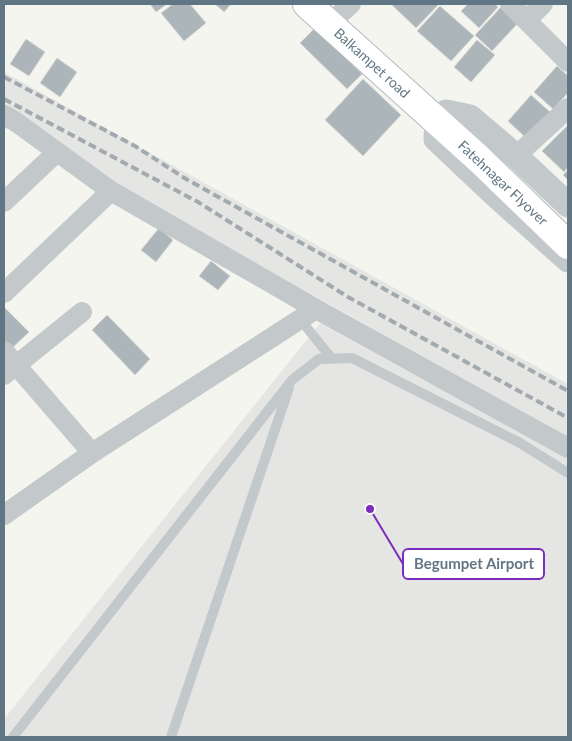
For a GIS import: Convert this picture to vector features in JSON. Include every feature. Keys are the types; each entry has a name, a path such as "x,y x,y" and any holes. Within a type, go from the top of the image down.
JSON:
{"main road":[{"name":"Balkampet road","path":"308,4 442,117"},
{"name":"Balkampet road","path":"342,7 442,117"},
{"name":"Fatehnagar Flyover","path":"442,117 483,155 568,244"},
{"name":"Fatehnagar Flyover","path":"483,155 568,224"}],"street":[{"path":"510,4 568,62"},
{"path":"527,20 543,4"},
{"path":"516,156 568,108"},
{"path":"568,205 516,156 470,117 442,117 436,139 568,260"},
{"path":"8,124 57,152 111,191 308,314 568,448"},
{"path":"4,202 57,152"},
{"path":"4,293 111,191"},
{"path":"82,312 8,364 92,453"},
{"path":"4,515 92,453 308,314"}],"lane":[{"path":"308,314 332,359"},
{"path":"13,737 292,380 319,359 352,358 520,443 568,473"},
{"path":"171,737 292,380"}],"shaded area":[{"path":"4,72 568,384 568,437 115,185 4,106"},
{"path":"320,323 401,368 568,455 568,737 4,737 4,719"}],"building":[{"path":"150,4 167,4 156,12"},
{"path":"173,4 190,4 206,23 184,41 161,13"},
{"path":"215,4 231,4 224,12"},
{"path":"391,4 439,4 416,28"},
{"path":"468,4 495,4 498,7 479,28 461,11"},
{"path":"503,5 520,21 492,51 475,35"},
{"path":"440,6 474,36 451,61 417,31"},
{"path":"315,28 362,74 347,89 300,43"},
{"path":"26,39 45,52 29,76 10,64"},
{"path":"477,40 495,55 471,82 454,67"},
{"path":"57,58 77,72 60,97 40,83"},
{"path":"557,66 568,76 568,93 553,109 534,92"},
{"path":"363,79 401,115 363,156 325,120"},
{"path":"531,95 550,112 526,138 508,121"},
{"path":"567,126 568,167 564,172 542,151"},
{"path":"568,170 568,180 563,175"},
{"path":"159,228 173,240 156,262 141,250"},
{"path":"211,261 230,276 218,290 199,276"},
{"path":"4,307 29,332 9,351 4,346"},
{"path":"107,315 150,359 135,375 92,330"}],"railway":[{"path":"4,77 135,146 186,179 568,391"},
{"path":"4,99 198,202 348,297 568,418"}],"place":[{"name":"Begumpet Airport","path":"370,509"}]}
